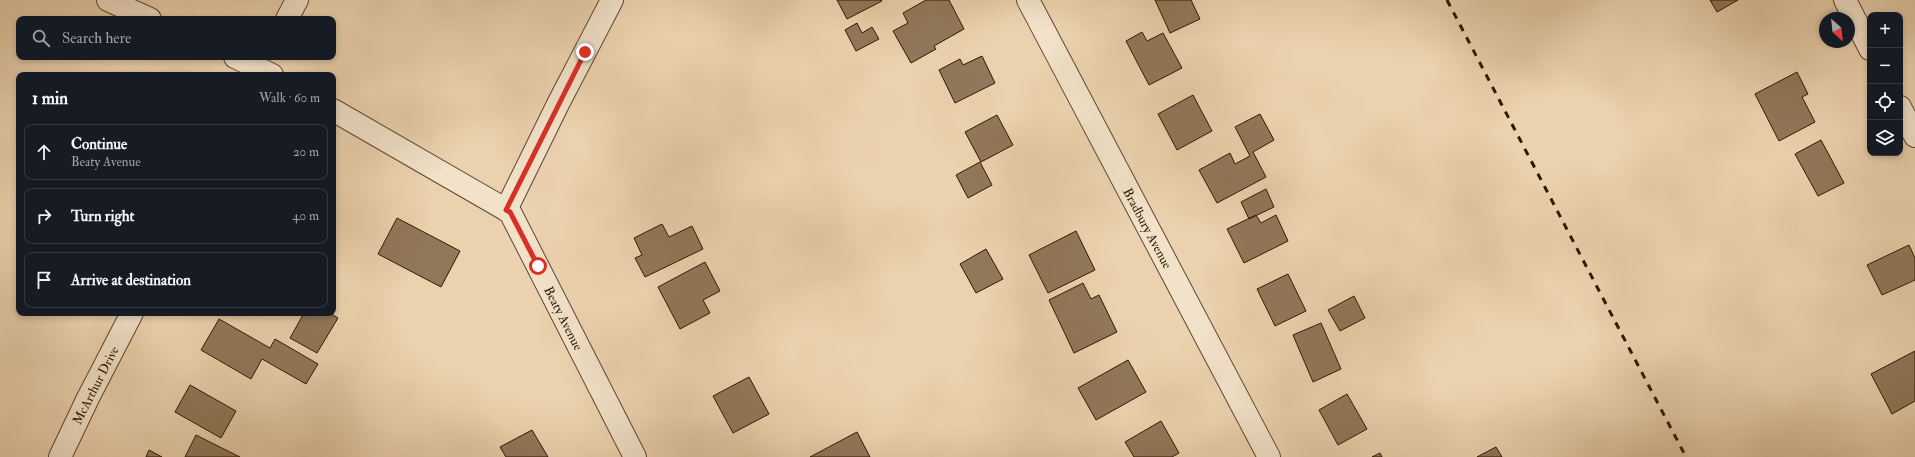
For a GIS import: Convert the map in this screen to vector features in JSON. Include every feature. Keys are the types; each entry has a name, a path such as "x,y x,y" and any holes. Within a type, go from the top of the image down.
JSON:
{"street":[{"path":"108,0 143,16"},
{"path":"289,16 297,0"},
{"path":"506,210 558,104 612,0"},
{"name":"Bradbury Avenue","path":"1028,0 1269,457"},
{"path":"1845,0 1869,48"},
{"path":"242,60 264,69"},
{"name":"Beaty Avenue","path":"336,112 510,212 635,457"},
{"path":"1903,113 1915,136"},
{"name":"McArthur Drive","path":"60,457 88,398 130,316"}],"building":[{"path":"837,0 881,0 882,1 847,19"},
{"path":"926,0 949,0 964,29 934,46 936,49 911,63 893,31 908,23 903,13"},
{"path":"1155,0 1191,0 1200,19 1170,33"},
{"path":"1710,0 1738,0 1717,12"},
{"path":"857,23 862,33 872,27 879,39 856,51 845,30"},
{"path":"1142,32 1147,41 1163,33 1182,68 1149,85 1126,41"},
{"path":"982,56 995,83 955,103 939,70 960,59 963,65"},
{"path":"1797,72 1808,94 1802,97 1815,122 1779,141 1755,94"},
{"path":"1193,95 1212,131 1177,150 1158,114"},
{"path":"1260,114 1274,140 1253,152 1266,177 1217,203 1199,170 1230,153 1235,164 1250,156 1235,127"},
{"path":"997,115 1013,145 981,162 965,132"},
{"path":"1821,140 1844,183 1818,196 1795,154"},
{"path":"980,162 992,185 968,198 956,175"},
{"path":"1266,189 1274,207 1249,219 1241,202"},
{"path":"1256,215 1261,223 1276,215 1288,241 1244,263 1227,229"},
{"path":"397,218 460,251 441,287 378,254"},
{"path":"662,224 669,237 692,226 703,249 645,277 635,258 642,255 634,238"},
{"path":"1076,231 1095,270 1048,293 1029,255"},
{"path":"1909,245 1915,258 1915,280 1882,295 1867,265"},
{"path":"986,249 1003,279 976,293 960,264"},
{"path":"705,262 720,291 703,300 710,313 680,329 658,287"},
{"path":"1288,274 1306,311 1275,326 1257,289"},
{"path":"1083,283 1091,299 1099,295 1117,332 1074,353 1049,300"},
{"path":"1354,296 1365,318 1340,331 1328,310"},
{"path":"302,316 335,316 338,318 317,353 290,338"},
{"path":"219,319 270,348 275,339 318,364 306,384 262,359 251,379 201,350"},
{"path":"1321,323 1341,369 1313,382 1293,335"},
{"path":"1915,351 1915,401 1892,414 1871,374"},
{"path":"1128,360 1146,392 1096,420 1078,388"},
{"path":"749,377 769,414 733,433 713,396"},
{"path":"190,385 236,411 221,438 175,412"},
{"path":"1347,394 1367,429 1338,445 1319,410"},
{"path":"1161,421 1179,453 1172,457 1134,457 1125,442"},
{"path":"532,430 548,457 506,457 500,447"},
{"path":"857,432 870,457 810,457"},
{"path":"196,435 240,457 185,457"},
{"path":"1496,447 1502,457 1477,457"},
{"path":"149,450 162,457 146,457"},
{"path":"1380,453 1382,457 1372,457"}],"railway":[{"path":"1447,0 1686,457"}],"route":[{"path":"538,266 510,212 506,210 585,52"}]}
